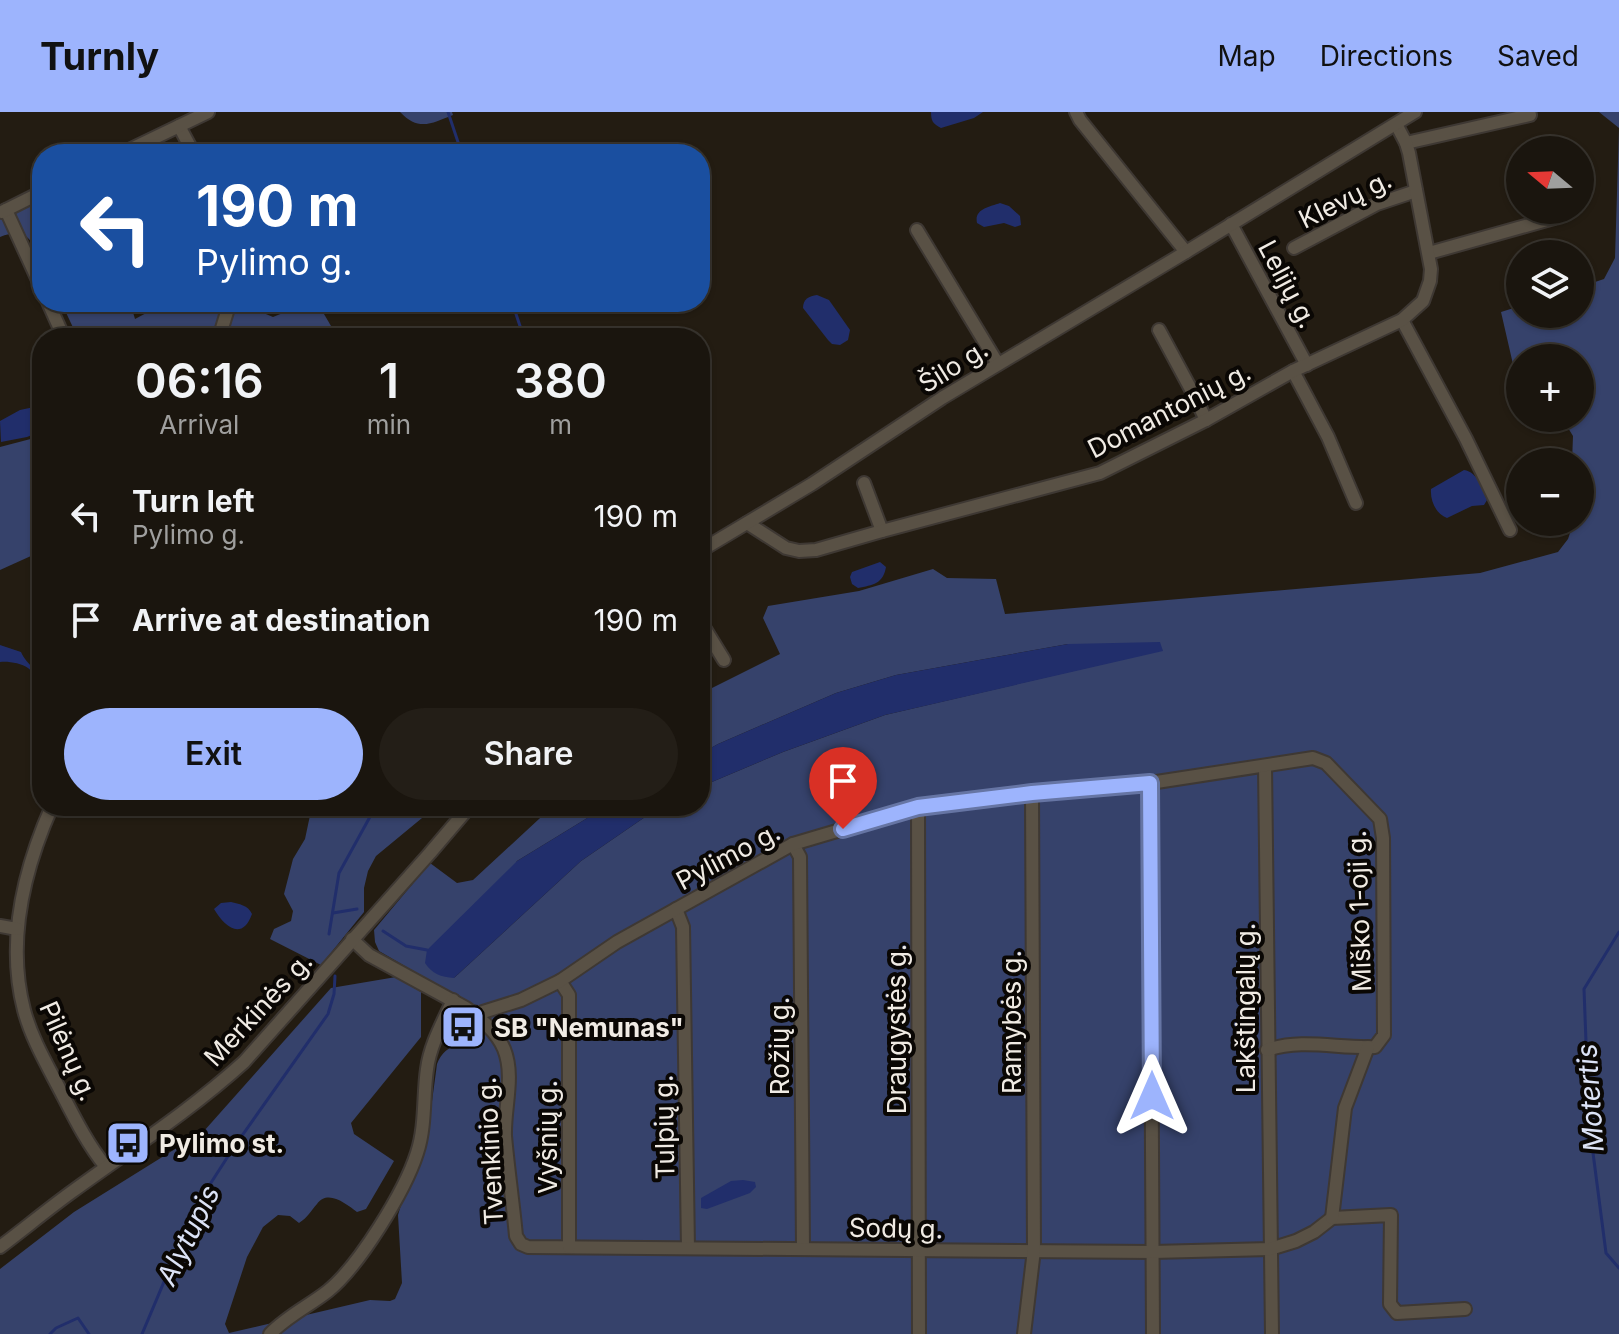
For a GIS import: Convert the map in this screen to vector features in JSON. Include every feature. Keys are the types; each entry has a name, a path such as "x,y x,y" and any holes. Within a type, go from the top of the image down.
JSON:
{"street":[{"path":"142,144 208,112"},
{"path":"1076,112 1186,252"},
{"name":"Šilo g.","path":"710,545 812,484 942,398 1415,112"},
{"path":"1406,143 1530,115"},
{"name":"Domantonių g.","path":"747,523 786,548 816,550 1100,473 1206,420 1293,371 1402,320 1428,293 1431,269 1406,143 1396,124"},
{"path":"179,126 189,144"},
{"name":"Klevų g.","path":"1294,248 1377,204 1416,191"},
{"path":"32,197 3,211 32,269"},
{"name":"Lelijų g.","path":"1231,224 1307,365"},
{"path":"1429,253 1533,224"},
{"path":"917,230 998,364"},
{"path":"1402,320 1506,522"},
{"path":"1159,330 1206,420"},
{"name":"Lelijų g.","path":"1293,371 1328,437 1356,503"},
{"path":"864,483 882,531"},
{"path":"710,637 724,660"},
{"name":"Miško 1-oji g.","path":"1265,766 1313,758 1326,763 1380,819 1383,838 1384,1035 1373,1046 1345,1108 1332,1218"},
{"name":"Pylimo g.","path":"478,1017 483,1012 521,1000 560,981 617,942 793,844 918,807 1150,783 1265,766"},
{"name":"Lakštingalų g.","path":"1265,766 1272,1334"},
{"path":"1150,783 1153,1334"},
{"name":"Ramybės g.","path":"1024,1334 1034,1250 1032,793"},
{"name":"Draugystės g.","path":"918,807 919,1334"},
{"name":"Pilėnų g.","path":"48,816 31,863 17,929 17,967 24,1011 69,1108 106,1167"},
{"name":"Merkinės g.","path":"0,1247 244,1062 461,816"},
{"name":"Rožių g.","path":"793,844 800,857 803,1249"},
{"name":"Tulpių g.","path":"676,909 683,927 688,1248"},
{"path":"0,926 17,929"},
{"path":"352,939 369,955 453,1000 478,1017"},
{"name":"Vyšnių g.","path":"560,981 569,995 569,1247"},
{"path":"270,1334 279,1324 331,1288 357,1259 392,1206 418,1150 430,1054 453,1000"},
{"name":"Tvenkinio g.","path":"478,1017 500,1040 506,1053 505,1135 516,1236 521,1244"},
{"path":"1267,1050 1290,1044 1373,1046"},
{"path":"1332,1218 1391,1215 1390,1304 1397,1313 1465,1309"},
{"name":"Sodų g.","path":"521,1244 528,1247 919,1251 1270,1249 1296,1241 1332,1218"}],"shaded area":[{"path":"400,112 452,112 453,115 420,124"},
{"path":"931,112 983,112 974,118 941,128 933,122"},
{"path":"1599,112 1619,112 1619,128"},
{"path":"1619,128 1619,1334 0,1334 0,1269 74,1212 204,1131 331,988 396,977 421,992 421,1037 351,1123 354,1134 394,1161 366,1209 357,1212 337,1199 326,1198 299,1223 290,1216 278,1215 263,1227 247,1257 225,1324 229,1333 370,1300 395,1299 402,1283 398,1215 426,1146 437,1064 451,1047 482,1028 478,1005 470,1004 379,951 375,942 374,930 430,863 457,883 473,880 542,816 591,816 517,861 454,978 581,861 646,816 710,816 710,783 885,715 1163,650 1068,644 896,675 836,693 710,748 710,689 780,654 763,618 768,606 859,591 933,569 947,578 996,579 1005,614 1480,573 1558,552 1569,536 1594,536 1594,448 1573,448 1571,432 1594,432 1594,344 1508,344 1501,312 1506,310 1506,328 1594,328 1594,282 1604,279 1615,258"},
{"path":"32,203 32,244 17,233 0,237 0,219"},
{"path":"1000,203 1020,216 1021,225 1015,227 1004,223 984,227 977,223 980,212"},
{"path":"817,295 829,300 850,330 848,340 840,345 828,340 803,308 807,298"},
{"path":"66,312 133,312 135,319 148,312 261,312 273,317 285,312 323,312 332,328 73,328"},
{"path":"32,407 32,435 1,442 0,421"},
{"path":"32,439 32,556 0,570 0,447"},
{"path":"1464,470 1476,477 1487,500 1484,505 1472,506 1447,518 1434,506 1431,489"},
{"path":"880,562 886,567 880,580 858,588 852,584 852,572"},
{"path":"1160,642 1163,651 885,715 710,783 710,748 836,693 896,675 1068,644"},
{"path":"0,645 21,652 32,672 25,666 0,662"},
{"path":"310,816 423,816 376,856 364,888 364,912 321,965 270,939 274,929 291,921 293,911 284,894 293,859 305,839"},
{"path":"591,816 646,816 581,861 454,978 431,970 425,963 427,950 517,861"},
{"path":"231,902 246,907 252,914 248,923 238,929 223,921 214,909 221,903"},
{"path":"731,1181 755,1182 756,1187 750,1193 707,1209 701,1208 701,1198"}],"waterway":[{"name":"Alytupis","path":"448,112 459,144"},
{"name":"Alytupis","path":"515,312 521,328"},
{"name":"Alytupis","path":"329,934 339,873 370,816"},
{"path":"333,913 357,909"},
{"path":"383,931 406,946 427,950"},
{"name":"Motertis","path":"1619,932 1584,989 1589,1122 1606,1253 1619,1268"},
{"name":"Alytupis","path":"142,1334 196,1206 328,1014 335,976"},
{"name":"Alytupis","path":"50,1334 78,1318 89,1334"}],"place":[{"name":"SB \"Nemunas\"","path":"463,1027"},
{"name":"Pylimo st.","path":"128,1143"}],"route":[{"path":"843,829 918,807 1150,783 1152,1096"}]}
